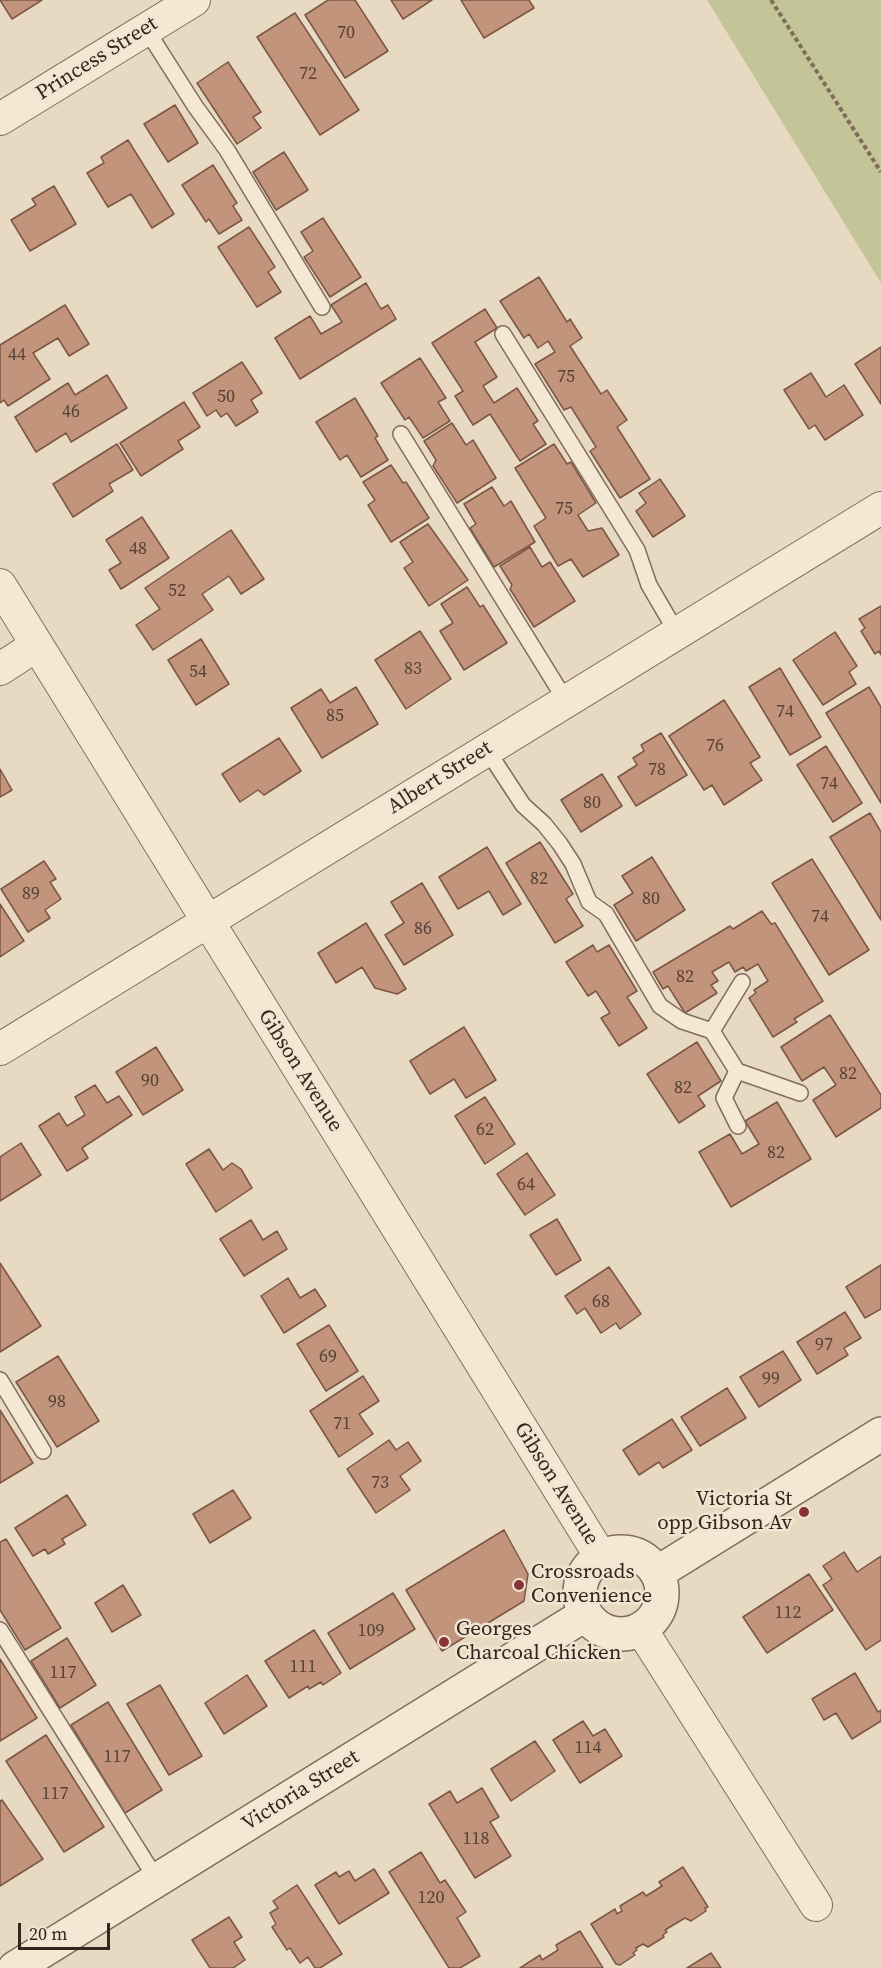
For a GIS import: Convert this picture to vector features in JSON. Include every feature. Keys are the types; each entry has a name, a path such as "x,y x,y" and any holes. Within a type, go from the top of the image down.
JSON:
{"street":[{"name":"Princess Street","path":"0,119 194,0"},
{"name":"Albert Street","path":"0,1049 881,508"},
{"name":"Gibson Avenue","path":"0,585 601,1557"},
{"path":"0,669 37,645"},
{"path":"657,1573 881,1434"},
{"path":"613,1552 626,1552 650,1563 657,1573 661,1585 660,1604 651,1621 641,1629 616,1634 604,1630 586,1614 581,1602 583,1576 601,1557 613,1552"},
{"name":"Victoria Street","path":"15,1968 586,1614"},
{"path":"641,1629 816,1905"}],"lane":[{"path":"146,29 195,106 227,150 322,307"},
{"path":"503,334 637,550 648,585 678,633"},
{"path":"401,434 566,701"},
{"path":"487,750 523,806 544,824 564,850 579,876 589,902 606,914 660,1006 682,1021 712,1031 737,1071 800,1093"},
{"path":"712,1031 742,982"},
{"path":"737,1071 724,1098 738,1126"},
{"path":"0,1380 43,1451"},
{"path":"0,1630 157,1880"}],"path":[{"path":"771,0 881,172"}],"green space":[{"path":"707,0 881,0 881,283"}],"building":[{"path":"0,0 42,0 12,19"},
{"path":"328,0 355,0 388,51 345,78 305,15"},
{"path":"391,0 432,0 403,19"},
{"path":"461,0 529,0 534,8 484,38"},
{"path":"295,13 359,110 320,135 257,37"},
{"path":"228,62 261,112 253,117 261,128 237,144 197,83"},
{"path":"175,105 198,143 168,162 144,124"},
{"path":"128,140 174,214 152,228 131,194 108,207 87,173 104,163 101,157"},
{"path":"284,152 308,190 276,210 253,172"},
{"path":"213,165 237,203 233,206 242,220 219,234 209,219 206,222 182,185"},
{"path":"54,186 76,224 30,251 11,220 36,205 32,199"},
{"path":"323,218 361,277 330,297 304,257 313,251 301,232"},
{"path":"249,227 275,267 268,272 281,292 257,307 218,247"},
{"path":"539,277 567,322 570,319 582,338 570,346 601,394 607,390 627,420 617,427 650,479 620,498 590,451 596,447 571,407 564,410 535,364 555,352 548,341 538,348 529,334 524,338 500,301"},
{"path":"366,283 381,309 388,305 396,319 300,379 275,338 310,316 321,334 342,322 331,305"},
{"path":"65,305 89,344 69,356 58,338 33,353 50,379 8,406 4,400 0,403 0,345"},
{"path":"485,309 497,328 475,342 497,377 483,386 494,403 517,388 538,421 533,424 546,444 520,461 490,414 473,425 455,396 463,391 432,343"},
{"path":"881,347 881,404 855,364"},
{"path":"420,358 446,398 438,402 450,421 423,438 409,417 405,420 381,383"},
{"path":"242,362 262,393 251,400 258,412 236,426 227,413 221,417 216,410 207,416 193,393"},
{"path":"811,373 826,397 844,385 863,415 825,440 815,425 809,429 784,390"},
{"path":"107,375 127,408 71,442 66,433 36,452 15,417 68,383 75,395"},
{"path":"355,398 378,436 375,438 388,460 361,477 347,455 340,460 316,422"},
{"path":"184,402 200,427 178,441 183,449 141,476 120,443"},
{"path":"452,423 466,445 473,440 496,478 457,503 433,466 436,460 424,441"},
{"path":"117,444 133,470 109,484 113,491 73,517 53,484"},
{"path":"554,444 567,464 571,462 596,503 578,515 588,531 602,528 619,555 583,577 571,559 558,566 534,526 546,518 515,468"},
{"path":"391,465 403,483 406,482 429,518 391,542 368,505 375,500 363,482"},
{"path":"660,479 685,516 653,537 636,511 646,503 639,493"},
{"path":"492,487 504,506 511,501 535,542 494,567 470,528 476,524 464,504"},
{"path":"142,517 169,558 121,589 109,570 121,563 106,540"},
{"path":"428,524 468,580 429,606 404,568 413,562 400,542"},
{"path":"231,530 264,579 241,594 229,576 202,594 213,610 153,650 136,625 160,609 145,588"},
{"path":"530,547 542,567 550,562 575,601 534,627 510,589 512,585 500,566"},
{"path":"467,587 480,607 483,605 507,643 464,670 440,631 453,623 441,604"},
{"path":"881,606 881,655 879,651 875,654 861,631 865,628 859,619"},
{"path":"420,631 451,679 406,709 375,660"},
{"path":"835,632 857,666 849,672 856,684 823,705 793,660"},
{"path":"201,639 229,684 196,705 168,660"},
{"path":"780,668 821,737 790,755 749,687"},
{"path":"356,687 378,724 322,758 291,708 321,689 330,703"},
{"path":"869,687 881,707 881,803 826,713"},
{"path":"724,700 760,757 750,763 762,780 724,805 712,785 704,790 669,736"},
{"path":"661,733 687,775 636,806 618,777 637,765 633,758 644,751 641,745"},
{"path":"279,738 301,771 264,795 258,790 240,802 222,774"},
{"path":"826,746 862,803 833,822 797,765"},
{"path":"0,769 12,790 0,797"},
{"path":"602,774 622,806 581,832 561,800"},
{"path":"870,813 881,832 881,920 830,837"},
{"path":"540,842 573,894 566,899 583,926 555,943 506,863"},
{"path":"487,847 521,904 503,915 489,891 458,909 439,877"},
{"path":"652,857 685,910 636,941 614,905 633,893 622,876"},
{"path":"812,859 869,950 829,975 772,883"},
{"path":"44,861 56,879 50,882 61,899 45,910 50,918 28,932 1,889"},
{"path":"422,883 453,935 404,965 385,935 404,923 391,902"},
{"path":"0,904 24,941 0,957"},
{"path":"762,911 771,924 775,923 823,1001 794,1019 797,1022 773,1037 749,998 756,993 754,990 768,981 758,964 746,971 743,967 735,972 729,962 712,972 718,981 711,985 717,993 685,1013 668,986 663,989 653,972 730,926 733,929"},
{"path":"366,923 406,989 397,994 375,988 362,967 336,983 318,953"},
{"path":"593,945 597,952 609,945 637,991 627,997 647,1028 619,1046 601,1018 610,1013 596,991 588,996 566,962"},
{"path":"830,1015 881,1095 881,1108 836,1137 813,1100 836,1085 824,1067 802,1081 781,1047"},
{"path":"464,1027 496,1080 466,1098 454,1079 430,1094 410,1061"},
{"path":"697,1042 721,1081 698,1096 705,1106 679,1123 647,1074"},
{"path":"156,1047 183,1090 143,1115 116,1072"},
{"path":"95,1085 107,1103 119,1096 132,1115 82,1148 88,1158 67,1171 39,1126 59,1113 67,1126 85,1115 75,1097"},
{"path":"485,1097 515,1144 485,1164 455,1116"},
{"path":"777,1102 811,1159 731,1207 699,1152 730,1134 742,1154 759,1144 745,1121"},
{"path":"21,1143 41,1175 0,1201 0,1157"},
{"path":"209,1149 223,1170 232,1163 241,1169 252,1188 216,1212 186,1164"},
{"path":"527,1153 555,1195 525,1215 497,1174"},
{"path":"557,1219 581,1260 556,1275 530,1235"},
{"path":"251,1220 263,1240 277,1231 287,1249 244,1276 220,1239"},
{"path":"0,1263 41,1326 0,1352"},
{"path":"881,1265 881,1309 865,1318 846,1287"},
{"path":"609,1267 641,1314 620,1329 616,1323 601,1333 585,1308 577,1314 565,1296"},
{"path":"288,1278 300,1298 315,1289 326,1306 284,1333 261,1296"},
{"path":"845,1312 861,1338 844,1348 848,1355 817,1374 797,1342"},
{"path":"329,1325 358,1371 326,1391 297,1344"},
{"path":"783,1351 801,1380 759,1407 740,1377"},
{"path":"58,1356 99,1421 57,1447 16,1382"},
{"path":"363,1376 379,1401 359,1414 373,1434 339,1457 310,1411"},
{"path":"727,1388 746,1418 700,1446 681,1417"},
{"path":"0,1410 33,1463 0,1483"},
{"path":"672,1419 692,1450 663,1468 659,1462 639,1475 623,1450"},
{"path":"389,1440 396,1450 408,1442 421,1461 400,1476 410,1490 376,1513 347,1469"},
{"path":"233,1490 251,1518 210,1543 193,1514"},
{"path":"67,1495 86,1525 62,1539 65,1544 48,1554 45,1549 33,1556 15,1528"},
{"path":"504,1530 528,1574 524,1601 442,1651 406,1590"},
{"path":"6,1539 61,1628 25,1650 0,1610 0,1542"},
{"path":"844,1552 857,1572 881,1556 881,1640 866,1650 823,1585 832,1579 823,1566"},
{"path":"809,1574 833,1610 767,1653 743,1617"},
{"path":"123,1585 141,1615 112,1632 95,1603"},
{"path":"393,1593 415,1629 350,1669 328,1633"},
{"path":"314,1630 341,1673 323,1685 321,1682 309,1689 308,1686 289,1698 265,1661"},
{"path":"67,1638 96,1685 60,1708 31,1661"},
{"path":"0,1659 37,1718 0,1741"},
{"path":"855,1673 878,1712 881,1710 881,1721 852,1739 836,1713 824,1720 812,1699"},
{"path":"247,1675 267,1706 224,1734 205,1703"},
{"path":"160,1685 202,1756 169,1775 127,1704"},
{"path":"108,1702 162,1790 125,1813 71,1725"},
{"path":"583,1721 593,1736 605,1729 622,1756 580,1783 553,1740"},
{"path":"46,1735 104,1827 64,1852 6,1761"},
{"path":"535,1741 555,1771 511,1801 491,1769"},
{"path":"482,1788 499,1817 490,1822 511,1856 475,1878 429,1804 450,1791 457,1803"},
{"path":"2,1800 43,1859 0,1886 0,1801"},
{"path":"421,1852 440,1883 445,1880 466,1912 457,1918 480,1956 460,1968 449,1968 389,1872"},
{"path":"683,1867 708,1907 705,1908 706,1911 691,1921 685,1918 665,1930 667,1932 663,1935 664,1937 648,1947 643,1944 636,1948 637,1950 633,1953 635,1955 620,1965 616,1964 591,1924 615,1909 617,1914 622,1911 620,1906 643,1892 646,1896 662,1886 659,1882"},
{"path":"374,1869 389,1893 339,1924 315,1885 336,1872 339,1877 349,1871 355,1881"},
{"path":"297,1885 342,1954 320,1968 315,1968 308,1957 300,1963 290,1948 287,1950 272,1927 276,1924 270,1913 278,1908 273,1901"},
{"path":"229,1917 242,1937 234,1942 245,1960 233,1968 210,1968 192,1940"},
{"path":"580,1931 603,1968 520,1968 540,1955 542,1960 558,1950 556,1945"},
{"path":"711,1953 721,1968 687,1968"}],"place":[{"name":"Victoria St opp Gibson Av","path":"804,1512"},
{"name":"Crossroads Convenience","path":"519,1585"},
{"name":"Georges Charcoal Chicken","path":"444,1642"}]}
